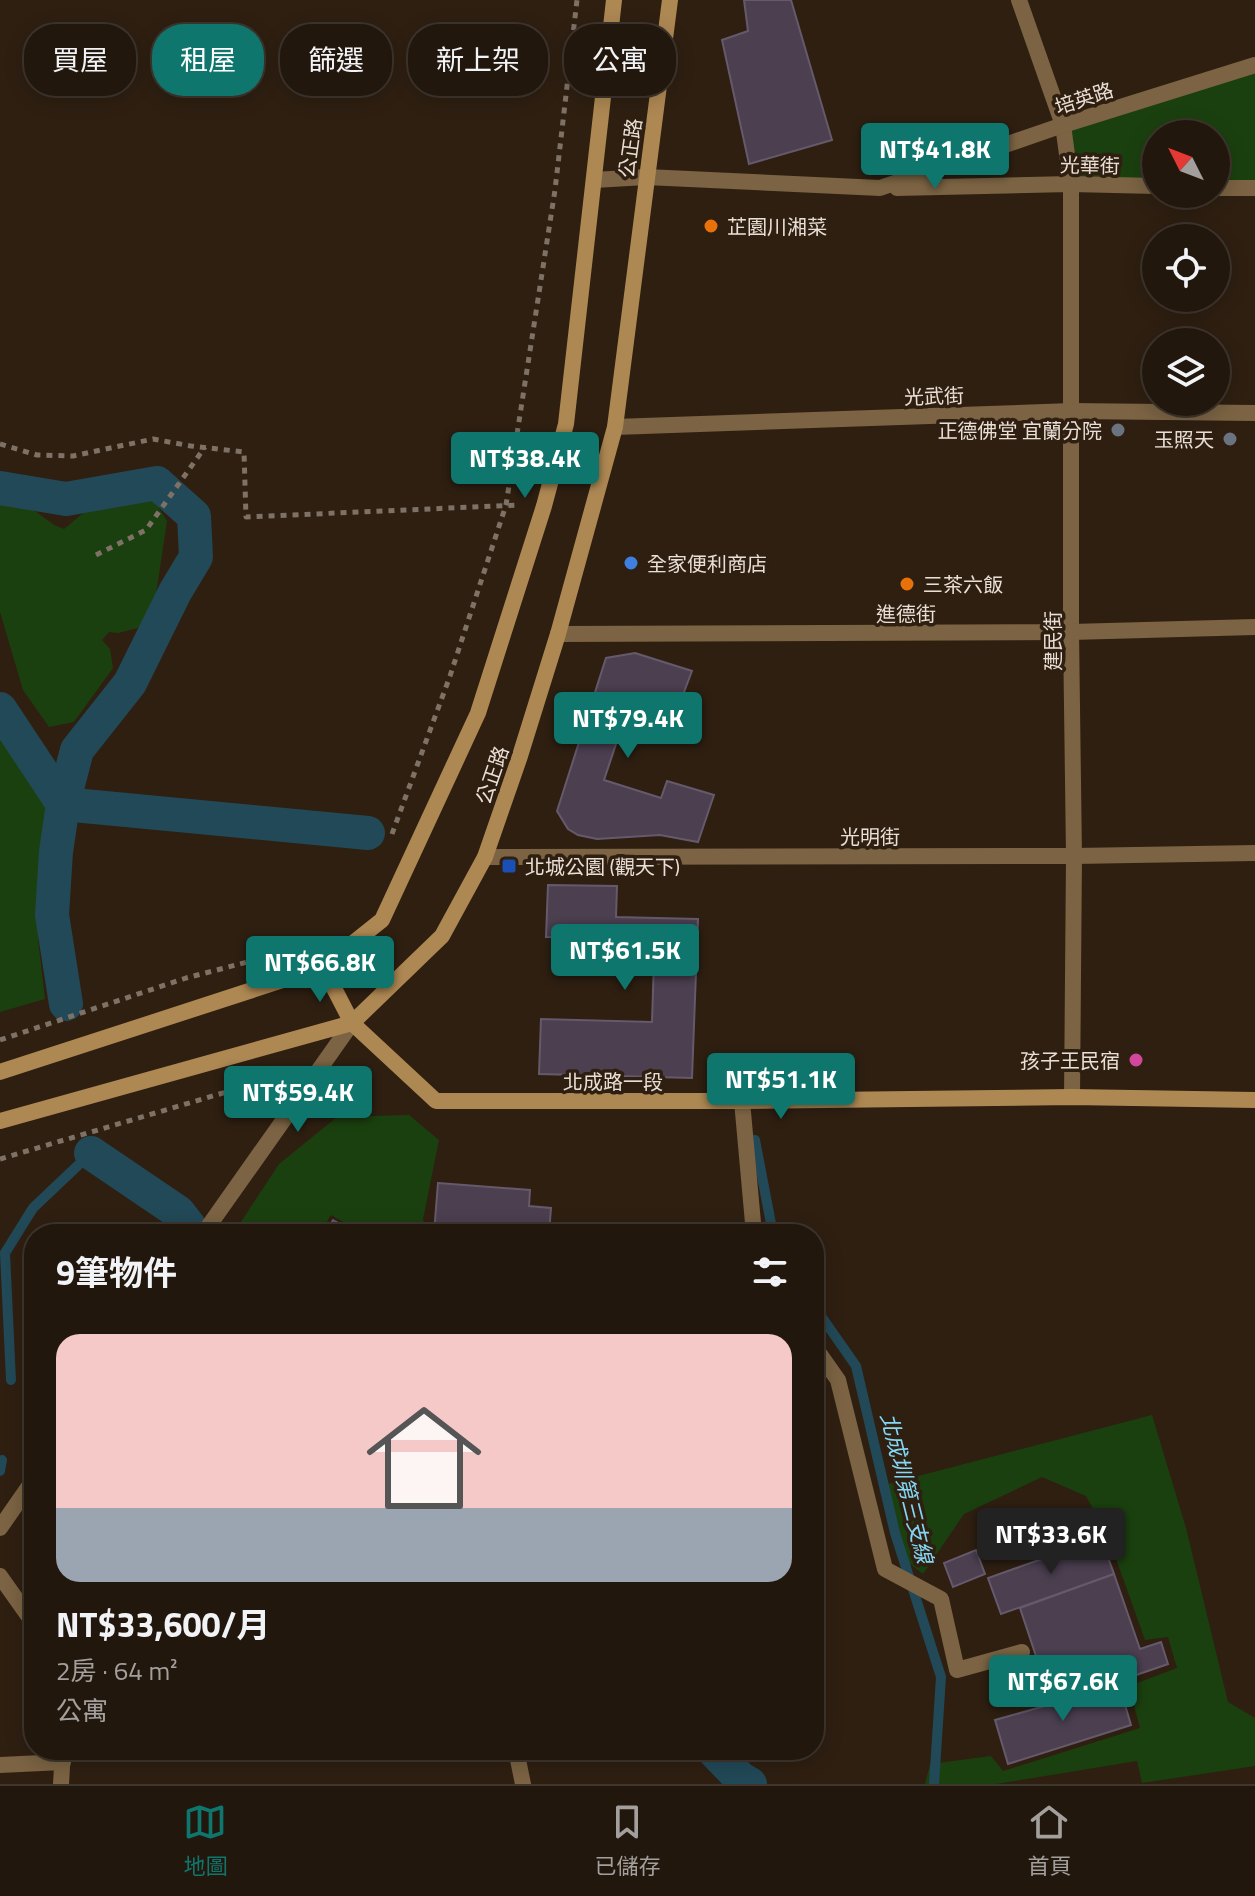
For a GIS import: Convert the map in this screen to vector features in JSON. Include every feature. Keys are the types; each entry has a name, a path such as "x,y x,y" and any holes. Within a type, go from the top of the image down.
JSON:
{"street":[{"name":"公正路","path":"0,1072 323,967 382,920 478,713 544,506 566,424 614,0"},
{"name":"公正路","path":"0,1101 2,1120 352,1023 442,936 485,857 519,759 558,634 615,427 670,0"},
{"name":"建民街","path":"1019,0 1063,125 1071,184 1072,1097"},
{"name":"培英路","path":"594,180 646,177 880,188 1063,125 1255,65"},
{"name":"光華街","path":"880,188 1142,186"},
{"path":"1230,188 1255,188"},
{"name":"光武街","path":"615,427 1072,411 1255,413"},
{"name":"進德街","path":"558,634 1071,632 1255,627"},
{"name":"光明街","path":"485,857 1255,853"},
{"name":"北成路一段","path":"323,967 352,1023 436,1101 1072,1097 1255,1100"},
{"path":"210,1224 352,1023"},
{"path":"742,1101 753,1224"},
{"path":"824,1360 838,1380 885,1569 941,1599 957,1670 1022,1652"},
{"path":"0,1528 24,1493"},
{"path":"0,1576 24,1610"},
{"path":"0,1765 35,1760"},
{"path":"61,1784 63,1760"},
{"path":"518,1760 523,1784"}],"path":[{"path":"391,837 450,676 506,505 555,190 577,0"},
{"path":"0,444 37,455 73,456 153,439 244,452 246,517 506,505 544,506"},
{"path":"96,555 146,530 205,447"},
{"path":"0,1040 186,978 273,956"},
{"path":"0,1159 325,1063"}],"green space":[{"path":"1255,65 1255,188 1230,188 1230,120 1142,120 1142,186 1071,184 1063,125"},
{"path":"122,497 152,497 167,521 154,608 138,628 109,632 102,640 110,649 113,668 74,722 49,727 23,690 0,612 0,498 35,511 64,529 82,514"},
{"path":"0,711 45,776 46,909 38,939 45,999 0,1012"},
{"path":"409,1115 439,1140 423,1219 425,1224 347,1224 331,1215 326,1224 240,1224 279,1164 337,1117"},
{"path":"1152,1415 1186,1528 1228,1702 1255,1718 1255,1766 1142,1783 1137,1761 996,1784 925,1784 930,1764 991,1756 1003,1771 1140,1728 1129,1686 1177,1668 1168,1637 1145,1640 1109,1539 1086,1496 1042,1477 964,1514 923,1574 901,1557 880,1486"}],"building":[{"path":"744,0 791,0 832,140 749,164 722,40 748,31"},
{"path":"635,653 692,671 676,713 630,702 604,780 661,798 667,781 714,795 698,842 660,835 597,839 578,835 568,829 557,811 606,658"},
{"path":"548,885 617,886 616,917 698,919 692,1078 539,1074 541,1019 652,1022 654,959 612,958 613,938 546,937"},
{"path":"438,1183 530,1190 529,1206 551,1208 550,1224 435,1224"},
{"path":"1101,1538 1114,1574 1001,1614 988,1578"},
{"path":"976,1550 985,1574 953,1587 944,1563"},
{"path":"1114,1574 1140,1649 1161,1642 1168,1664 1052,1704 1020,1608"},
{"path":"1118,1681 1131,1725 1008,1764 995,1720"}],"waterway":[{"path":"0,488 66,499 157,483 194,516 196,557 130,683 77,750 63,804 52,915 66,1004"},
{"path":"0,709 63,804 368,833"},
{"name":"北成圳第三支線","path":"755,1140 771,1224"},
{"path":"11,1380 5,1253 33,1208 91,1153"},
{"path":"91,1153 178,1212 187,1224"},
{"name":"北成圳第三支線","path":"824,1320 856,1366 895,1533 941,1677 934,1784"},
{"path":"0,1471 2,1460"},
{"path":"723,1760 750,1784"}],"place":[{"name":"芷園川湘菜","path":"711,226"},
{"name":"正德佛堂 宜蘭分院","path":"1118,430"},
{"name":"玉照天","path":"1230,439"},
{"name":"全家便利商店","path":"631,563"},
{"name":"三茶六飯","path":"907,584"},
{"name":"北城公園 (觀天下)","path":"509,866"},
{"name":"孩子王民宿","path":"1136,1060"}]}
